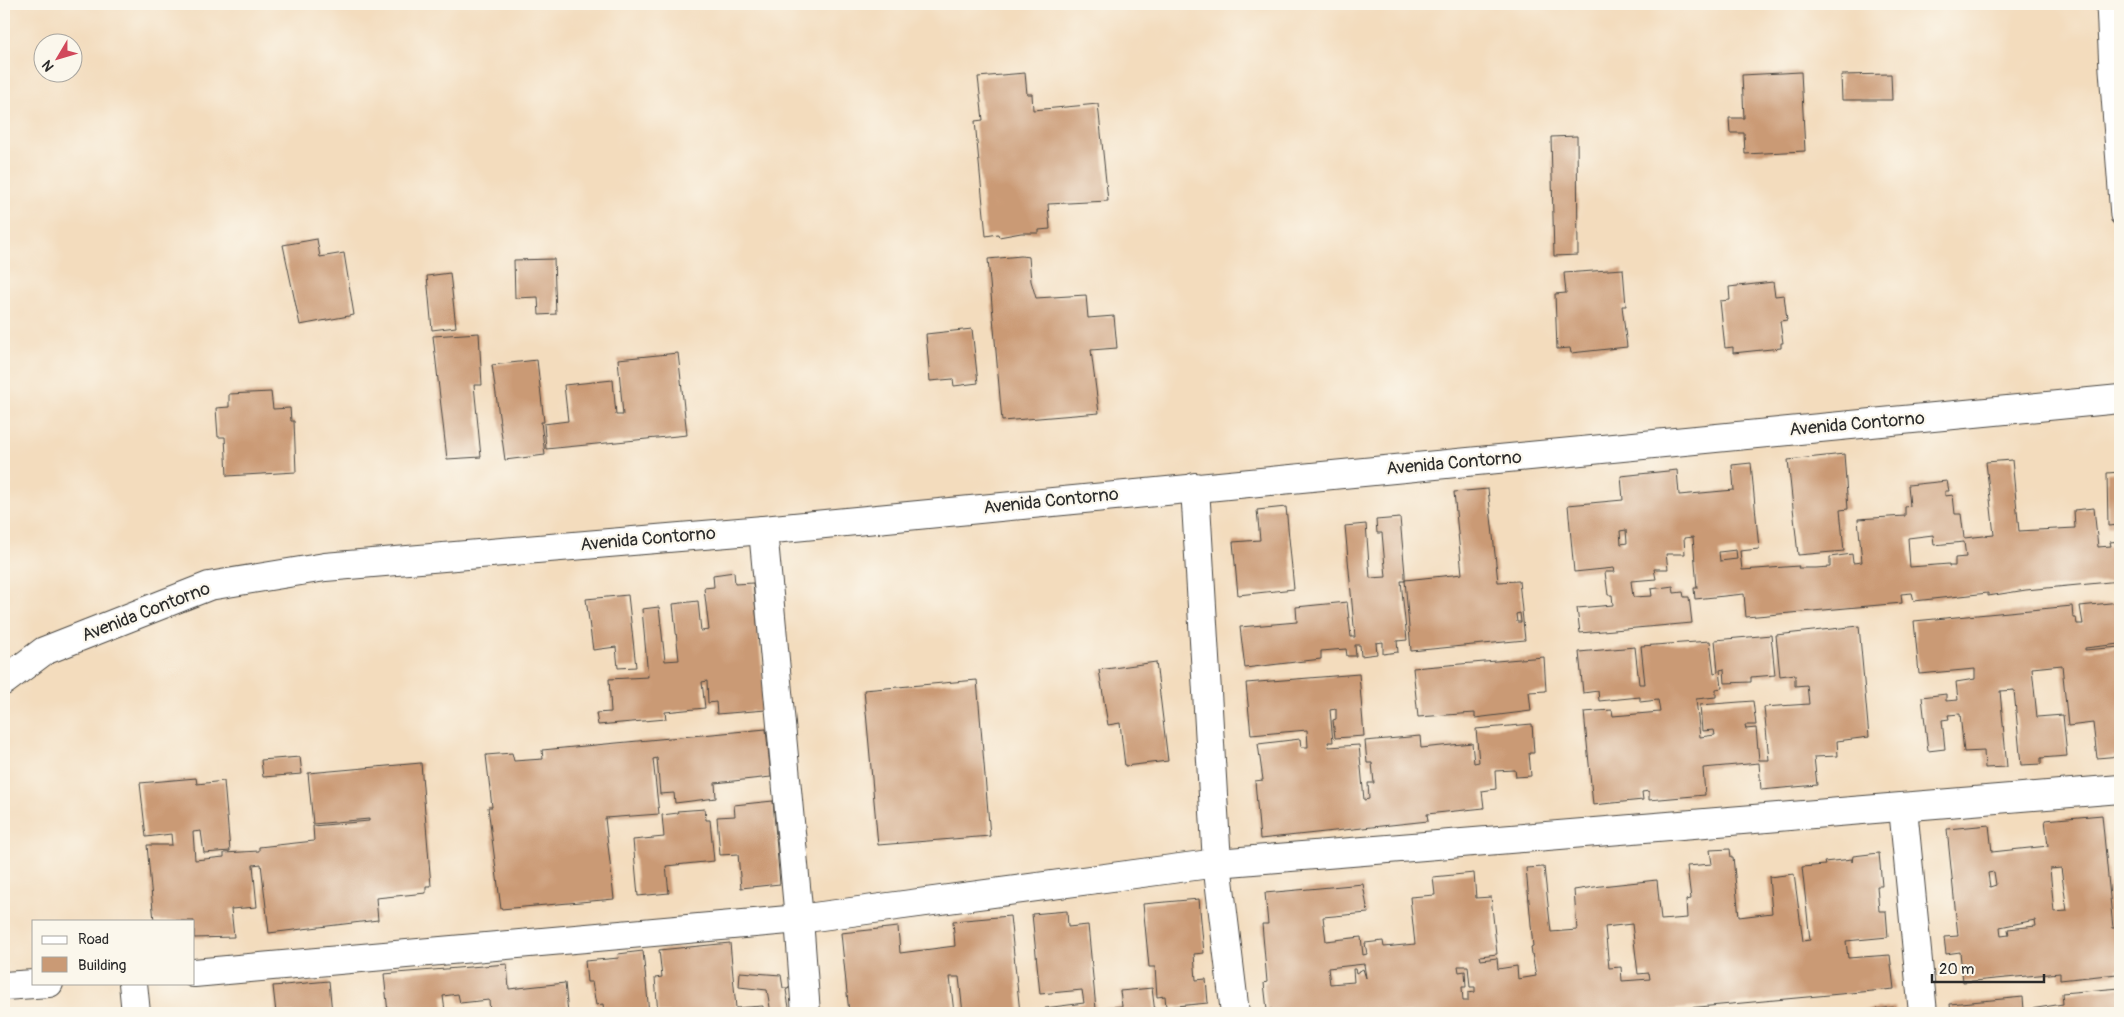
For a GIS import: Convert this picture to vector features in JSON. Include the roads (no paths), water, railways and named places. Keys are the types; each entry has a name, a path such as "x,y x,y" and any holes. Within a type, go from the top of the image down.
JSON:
{"street":[{"name":"Avenida Contorno","path":"4,681 44,651 209,586 325,567 762,530 2120,399"},
{"path":"1195,488 1217,863 1236,1013"},
{"path":"762,530 800,919 806,1013"},
{"path":"195,973 800,919 1217,863 2120,789"},
{"path":"1903,808 1923,1013"},
{"path":"4,986 34,984"},
{"path":"134,984 136,1013"}],"lane":[{"path":"2106,4 2120,216"}]}
